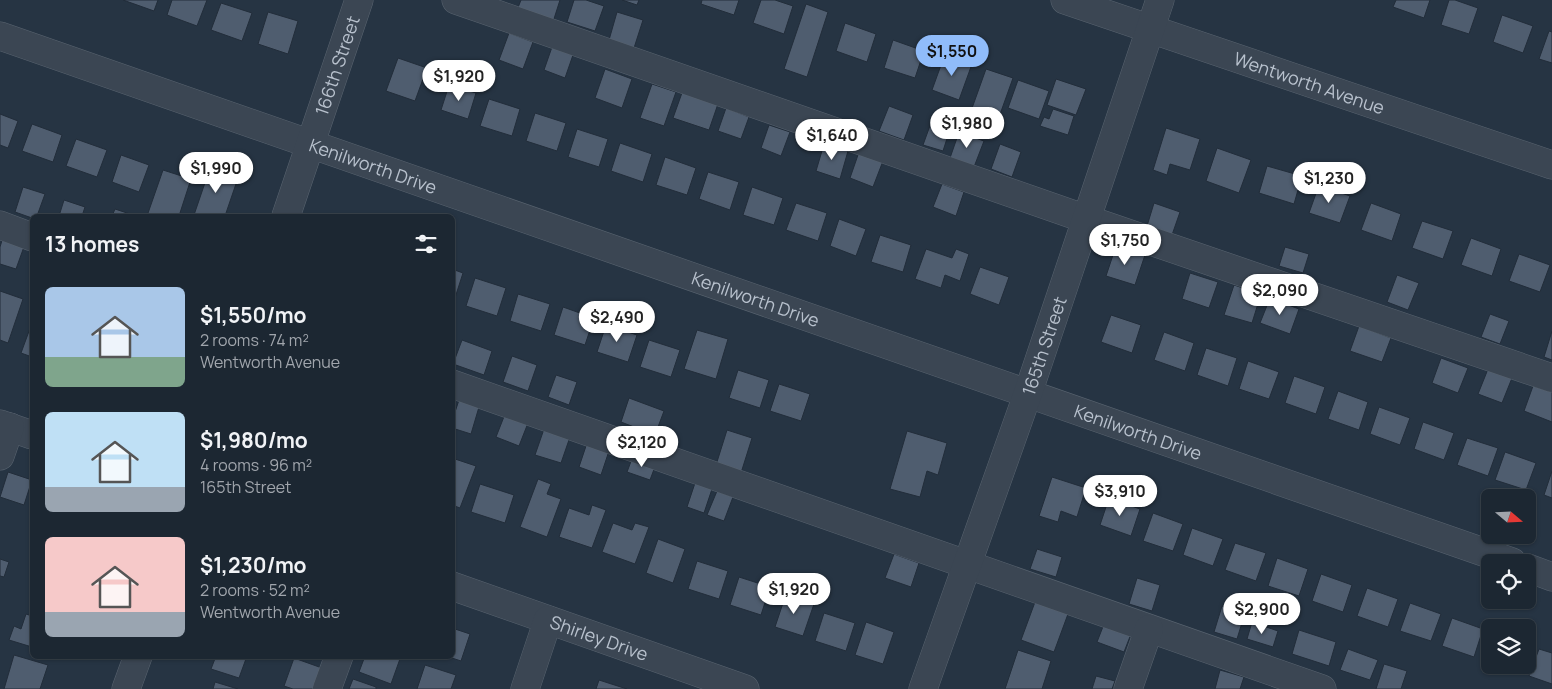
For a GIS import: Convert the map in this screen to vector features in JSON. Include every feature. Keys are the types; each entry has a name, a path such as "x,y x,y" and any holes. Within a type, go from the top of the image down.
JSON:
{"street":[{"name":"166th Street","path":"287,214 359,0"},
{"path":"456,0 1086,220 1552,378"},
{"name":"Wentworth Avenue","path":"1065,0 1552,165"},
{"name":"165th Street","path":"923,689 1028,394 1160,0"},
{"name":"Kenilworth Drive","path":"0,36 1489,554"},
{"path":"0,225 30,235"},
{"path":"455,385 1322,689"},
{"path":"0,456 14,429"},
{"path":"1536,571 1552,577"},
{"name":"Shirley Drive","path":"455,587 731,687"},
{"path":"525,689 548,620"},
{"path":"1128,689 1149,629"},
{"path":"126,689 137,659"},
{"path":"327,689 338,659"}],"building":[{"path":"123,0 158,0 154,11"},
{"path":"172,0 207,0 197,26 167,15"},
{"path":"521,0 560,0 553,22 517,10"},
{"path":"574,0 586,0 604,6 595,31 567,22"},
{"path":"622,0 639,0 637,5"},
{"path":"702,0 739,0 734,15 701,4"},
{"path":"761,0 775,0 793,6 784,34 753,23"},
{"path":"1396,0 1430,0 1424,18 1393,7"},
{"path":"1449,0 1455,0 1478,8 1469,34 1441,25"},
{"path":"221,3 252,13 242,41 211,30"},
{"path":"806,4 828,12 807,77 784,69"},
{"path":"268,12 298,21 288,54 258,44"},
{"path":"617,12 643,20 634,48 609,40"},
{"path":"1502,15 1533,26 1523,53 1493,42"},
{"path":"845,23 876,34 867,62 836,51"},
{"path":"1549,31 1552,32 1552,63 1539,59"},
{"path":"509,33 533,42 523,69 499,60"},
{"path":"893,40 924,51 915,78 884,68"},
{"path":"552,47 573,55 565,78 544,70"},
{"path":"945,54 972,64 959,100 932,90"},
{"path":"398,58 427,68 415,101 386,91"},
{"path":"605,69 632,79 622,108 595,98"},
{"path":"986,69 1013,78 998,120 971,111"},
{"path":"1056,79 1086,89 1076,115 1047,105"},
{"path":"1018,80 1049,91 1039,119 1008,108"},
{"path":"652,84 676,92 664,126 640,118"},
{"path":"449,85 476,93 468,119 441,110"},
{"path":"683,90 719,101 709,130 673,118"},
{"path":"489,99 520,109 512,136 480,126"},
{"path":"889,106 913,115 904,140 879,131"},
{"path":"726,108 749,117 741,139 718,131"},
{"path":"1053,109 1074,116 1068,135 1040,126 1044,117 1049,119"},
{"path":"535,113 566,123 557,151 526,141"},
{"path":"0,114 18,121 8,148 0,145"},
{"path":"932,120 951,126 943,151 923,145"},
{"path":"32,124 62,135 53,162 22,151"},
{"path":"769,125 790,132 781,156 761,148"},
{"path":"1166,128 1200,139 1190,170 1170,164 1167,175 1153,170"},
{"path":"577,129 608,139 599,167 568,157"},
{"path":"959,132 984,141 974,167 950,158"},
{"path":"76,139 107,150 97,177 66,166"},
{"path":"620,143 652,154 643,182 611,171"},
{"path":"824,144 848,151 840,179 816,171"},
{"path":"1000,144 1021,152 1012,177 991,169"},
{"path":"1217,148 1251,160 1239,193 1206,181"},
{"path":"859,152 883,161 873,187 850,178"},
{"path":"121,155 149,165 139,192 112,182"},
{"path":"665,157 696,168 687,195 656,185"},
{"path":"1267,166 1302,176 1294,204 1259,193"},
{"path":"210,168 238,178 226,214 194,214"},
{"path":"163,170 191,179 180,214 148,214"},
{"path":"708,172 739,182 730,210 699,199"},
{"path":"942,184 964,192 956,216 933,207"},
{"path":"1319,185 1350,196 1340,223 1309,213"},
{"path":"23,187 45,194 38,214 30,214 30,217 15,212"},
{"path":"752,187 783,198 774,225 743,215"},
{"path":"64,200 85,207 83,214 60,214"},
{"path":"796,203 827,213 818,241 786,230"},
{"path":"1154,203 1180,212 1172,235 1147,226"},
{"path":"1371,203 1401,214 1392,241 1361,230"},
{"path":"115,209 130,214 113,214"},
{"path":"839,219 866,229 856,256 830,246"},
{"path":"1422,221 1453,231 1443,259 1412,248"},
{"path":"880,235 911,245 903,272 871,262"},
{"path":"3,237 25,244 16,269 0,264 0,247"},
{"path":"1471,238 1501,249 1492,276 1461,265"},
{"path":"1116,246 1145,255 1135,285 1106,276"},
{"path":"1285,247 1309,254 1303,273 1279,266"},
{"path":"926,249 952,258 956,249 969,254 960,281 945,275 941,288 915,279"},
{"path":"1519,254 1550,265 1540,292 1509,281"},
{"path":"980,267 1009,277 999,305 970,294"},
{"path":"455,270 463,273 455,298"},
{"path":"1190,273 1218,282 1209,308 1182,299"},
{"path":"1397,275 1419,283 1408,310 1387,302"},
{"path":"475,278 506,288 497,316 466,306"},
{"path":"1234,285 1261,294 1252,323 1224,315"},
{"path":"0,291 23,299 8,343 0,340"},
{"path":"518,294 550,304 541,331 510,321"},
{"path":"1270,298 1299,309 1290,334 1260,323"},
{"path":"563,307 594,318 585,345 554,335"},
{"path":"1490,314 1509,321 1500,344 1481,337"},
{"path":"1111,315 1141,325 1132,353 1101,342"},
{"path":"606,325 637,335 628,362 597,352"},
{"path":"1359,326 1391,338 1382,362 1350,351"},
{"path":"30,328 30,356 21,353"},
{"path":"697,330 728,339 716,379 684,369"},
{"path":"1552,331 1552,360 1544,357"},
{"path":"1164,332 1194,343 1185,371 1154,360"},
{"path":"462,340 492,351 484,375 455,365 455,359"},
{"path":"649,340 680,350 671,377 640,367"},
{"path":"1206,348 1237,358 1228,386 1197,375"},
{"path":"512,356 537,365 528,391 503,382"},
{"path":"1441,358 1468,368 1458,393 1432,383"},
{"path":"1248,361 1279,372 1269,399 1239,389"},
{"path":"1488,369 1512,378 1502,403 1478,394"},
{"path":"738,370 769,380 760,408 729,398"},
{"path":"556,375 577,382 569,405 548,397"},
{"path":"1294,376 1325,387 1316,414 1285,403"},
{"path":"779,384 810,394 801,421 770,411"},
{"path":"1533,386 1552,392 1552,422 1524,411"},
{"path":"1338,391 1368,402 1359,430 1328,419"},
{"path":"629,398 664,411 655,435 621,422"},
{"path":"459,400 479,407 471,434 455,429 455,412"},
{"path":"1379,407 1410,418 1400,445 1370,434"},
{"path":"505,414 528,423 519,446 496,437"},
{"path":"1423,422 1454,433 1444,460 1414,449"},
{"path":"544,429 570,437 561,463 535,455"},
{"path":"727,430 752,438 741,473 716,465"},
{"path":"907,431 947,443 938,475 927,471 920,497 890,489"},
{"path":"1467,438 1498,448 1488,476 1457,465"},
{"path":"587,443 609,451 601,475 579,467"},
{"path":"1505,452 1536,463 1526,489 1495,480"},
{"path":"633,456 656,464 650,480 627,472"},
{"path":"455,459 476,466 460,508 455,506"},
{"path":"1552,471 1552,498 1544,495"},
{"path":"8,472 30,479 30,486 24,505 0,497"},
{"path":"1052,477 1086,488 1077,517 1061,511 1058,522 1039,516"},
{"path":"538,479 551,484 547,494 561,499 547,537 520,527"},
{"path":"695,483 712,489 704,513 687,507"},
{"path":"480,484 514,495 505,523 471,512"},
{"path":"717,491 733,497 724,521 707,515"},
{"path":"1109,498 1140,509 1131,536 1100,525"},
{"path":"592,505 606,510 592,548 559,537 569,508 589,515"},
{"path":"1153,513 1183,524 1173,551 1143,541"},
{"path":"613,523 632,530 635,523 649,527 635,564 602,552"},
{"path":"1192,528 1223,539 1213,566 1183,555"},
{"path":"658,539 685,549 673,583 646,573"},
{"path":"1235,543 1266,553 1256,581 1225,570"},
{"path":"1037,549 1062,557 1056,577 1030,569"},
{"path":"894,554 919,563 911,587 885,578"},
{"path":"1277,558 1308,569 1299,596 1268,586"},
{"path":"0,559 9,562 4,577 0,576"},
{"path":"697,561 728,571 719,599 688,589"},
{"path":"1321,574 1352,585 1343,612 1312,601"},
{"path":"739,577 770,587 761,615 730,605"},
{"path":"1137,578 1160,585 1152,611 1129,604"},
{"path":"1367,588 1398,599 1388,627 1357,616"},
{"path":"786,594 814,604 803,636 775,627"},
{"path":"1035,602 1068,614 1054,652 1021,640"},
{"path":"1410,603 1441,614 1431,641 1400,631"},
{"path":"1222,606 1245,613 1237,639 1214,632"},
{"path":"824,613 855,623 846,651 815,641"},
{"path":"26,614 30,615 30,646 9,640 14,626 21,629"},
{"path":"1452,618 1481,628 1481,635 1474,657 1442,646"},
{"path":"866,622 894,632 883,664 855,655"},
{"path":"1252,622 1278,631 1273,647 1247,639"},
{"path":"1104,624 1131,634 1124,652 1097,642"},
{"path":"455,629 470,634 461,661 455,659"},
{"path":"1299,630 1336,642 1329,666 1292,654"},
{"path":"1348,649 1378,660 1370,680 1340,670"},
{"path":"1539,649 1552,653 1552,684 1529,676 1530,674 1536,674 1536,657"},
{"path":"1018,650 1051,661 1042,689 1005,689"},
{"path":"14,655 48,665 40,689 4,689"},
{"path":"215,659 246,659 239,678 211,669"},
{"path":"294,659 322,668 315,689 293,689 284,686"},
{"path":"364,659 400,659 391,684 359,672"},
{"path":"1384,664 1407,671 1401,689 1376,689"},
{"path":"425,665 456,675 451,689 417,689"},
{"path":"1220,670 1244,677 1240,689 1215,689"},
{"path":"1096,676 1115,681 1112,689 1092,689"},
{"path":"353,679 376,687 376,689 349,689"},
{"path":"599,680 627,689 596,689"},
{"path":"215,682 238,689 213,689"}]}
